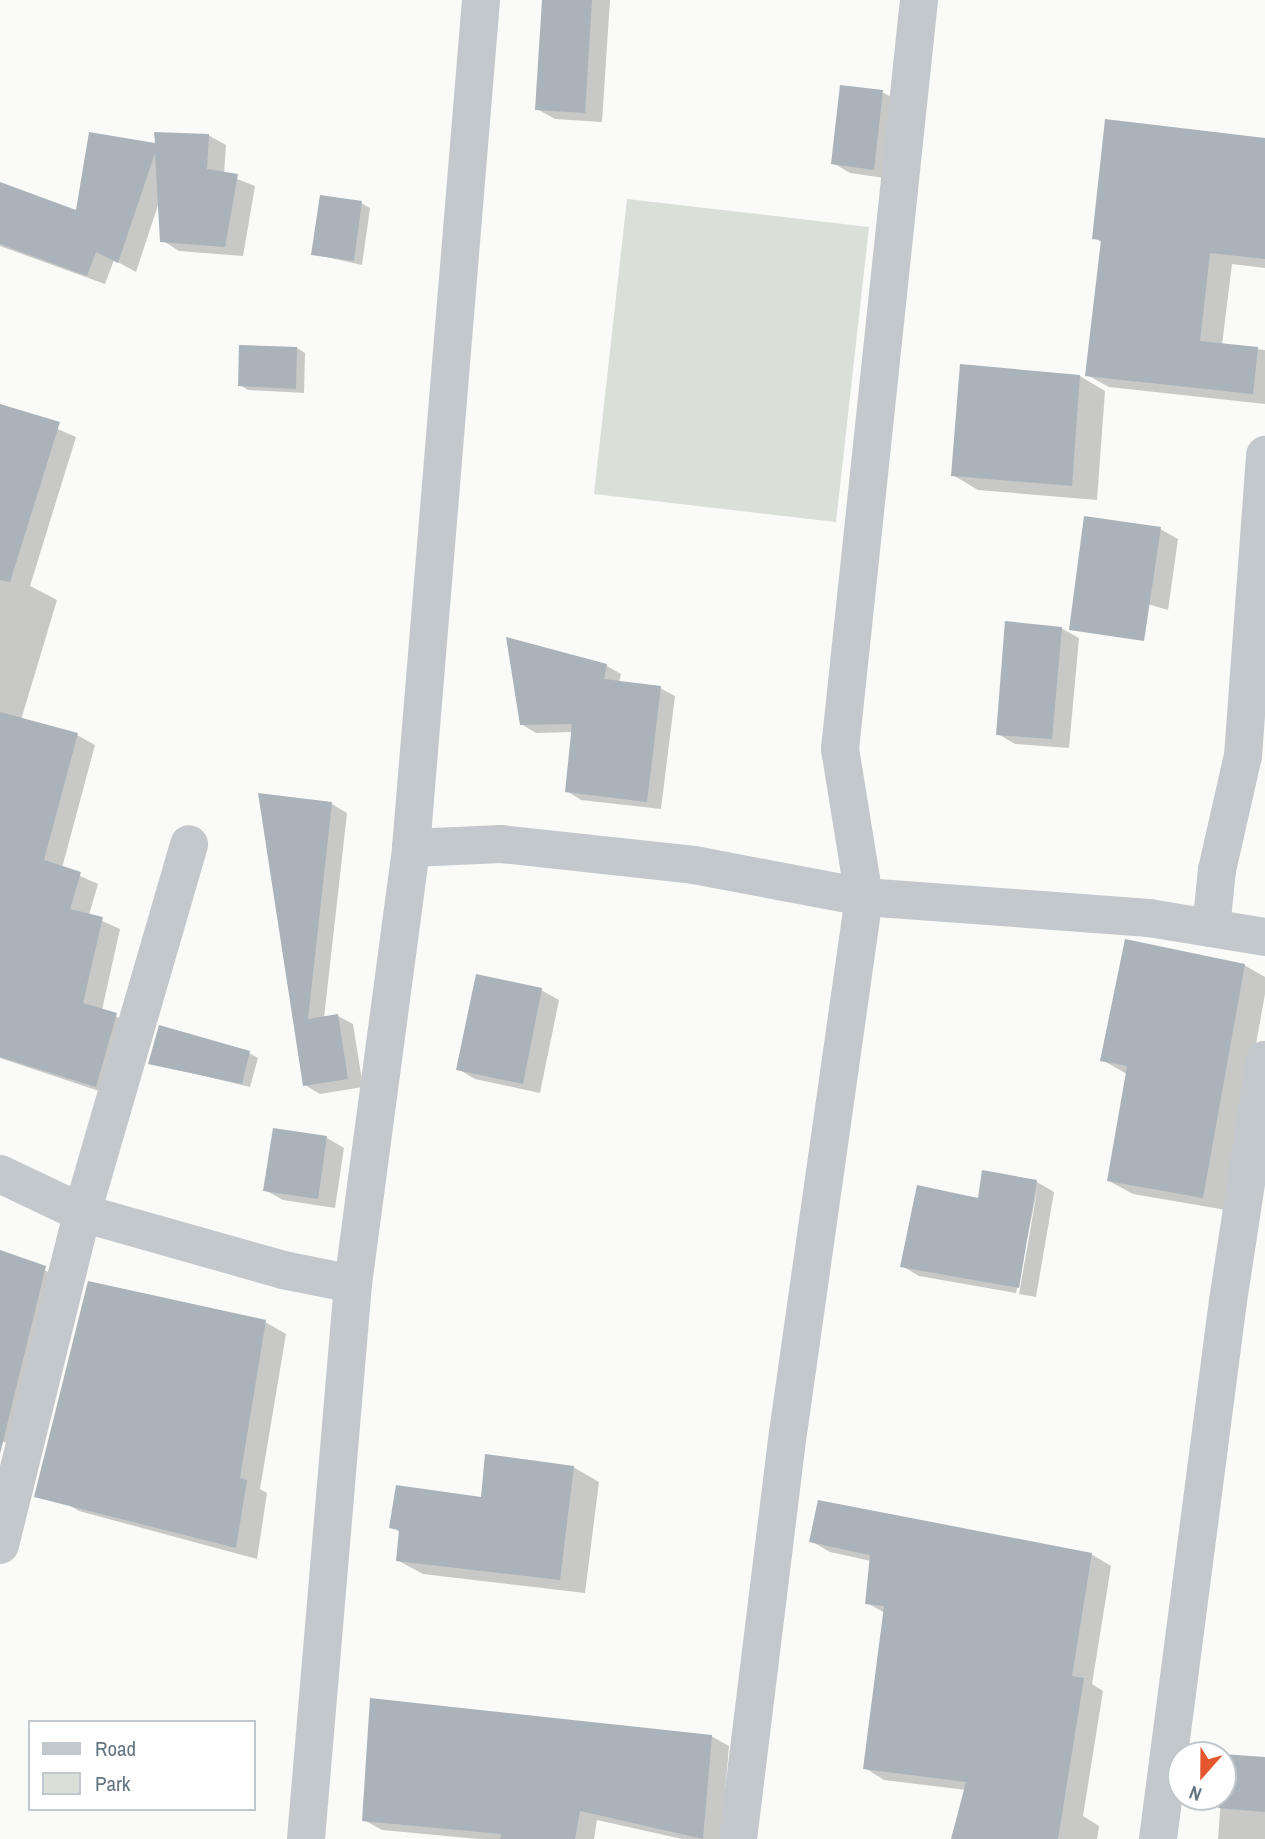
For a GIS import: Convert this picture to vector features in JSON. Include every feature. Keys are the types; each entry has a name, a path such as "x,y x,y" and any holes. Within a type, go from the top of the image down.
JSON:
{"street":[{"path":"306,1839 353,1284 411,848 481,0"},
{"path":"738,1839 788,1433 864,897 840,749 919,0"},
{"path":"1211,928 1217,870 1243,756 1265,455"},
{"path":"0,1545 82,1213 188,844"},
{"path":"411,848 501,844 694,865 864,897 1149,918 1265,937"},
{"path":"1158,1839 1228,1301 1265,1060"},
{"path":"0,1174 82,1213 283,1270 353,1284"}],"green space":[{"path":"627,199 869,227 836,522 594,494"}],"building":[{"path":"542,0 592,0 585,113 535,110"},
{"path":"840,85 883,90 874,170 831,164"},
{"path":"1105,119 1265,138 1265,259 1210,253 1200,341 1258,347 1253,394 1085,376 1101,240 1092,239"},
{"path":"89,132 155,143 154,132 209,134 207,169 238,174 225,247 160,242 155,153 118,263 96,252 87,276 0,244 0,182 76,210"},
{"path":"320,195 362,201 354,261 311,255"},
{"path":"239,345 297,347 296,389 238,386"},
{"path":"960,364 1080,375 1072,486 951,476"},
{"path":"0,404 60,422 10,582 0,580"},
{"path":"1084,516 1161,527 1144,641 1069,630"},
{"path":"1005,621 1062,627 1052,739 996,735"},
{"path":"506,637 607,664 604,679 661,686 647,802 565,792 572,724 520,725"},
{"path":"0,712 78,733 44,860 81,872 70,909 103,917 83,1003 117,1013 96,1087 0,1057"},
{"path":"258,793 332,802 308,1019 338,1014 348,1079 303,1086"},
{"path":"1125,939 1245,964 1203,1198 1107,1181 1127,1066 1100,1061"},
{"path":"476,974 542,988 523,1084 456,1070"},
{"path":"159,1025 250,1051 242,1084 148,1064"},
{"path":"273,1128 327,1136 318,1199 263,1191"},
{"path":"982,1170 1037,1180 1019,1288 900,1267 917,1185 978,1198"},
{"path":"0,1250 46,1266 0,1454"},
{"path":"88,1281 266,1320 240,1478 247,1480 236,1548 34,1497"},
{"path":"485,1454 574,1466 560,1580 396,1561 399,1530 389,1528 396,1485 481,1497"},
{"path":"818,1500 1092,1553 1072,1676 1084,1678 1058,1839 951,1839 966,1782 863,1769 884,1606 865,1604 870,1555 809,1542"},
{"path":"370,1698 712,1735 703,1839 580,1811 575,1839 500,1839 501,1834 362,1821"},
{"path":"1237,1755 1265,1757 1265,1812 1237,1810"}]}
